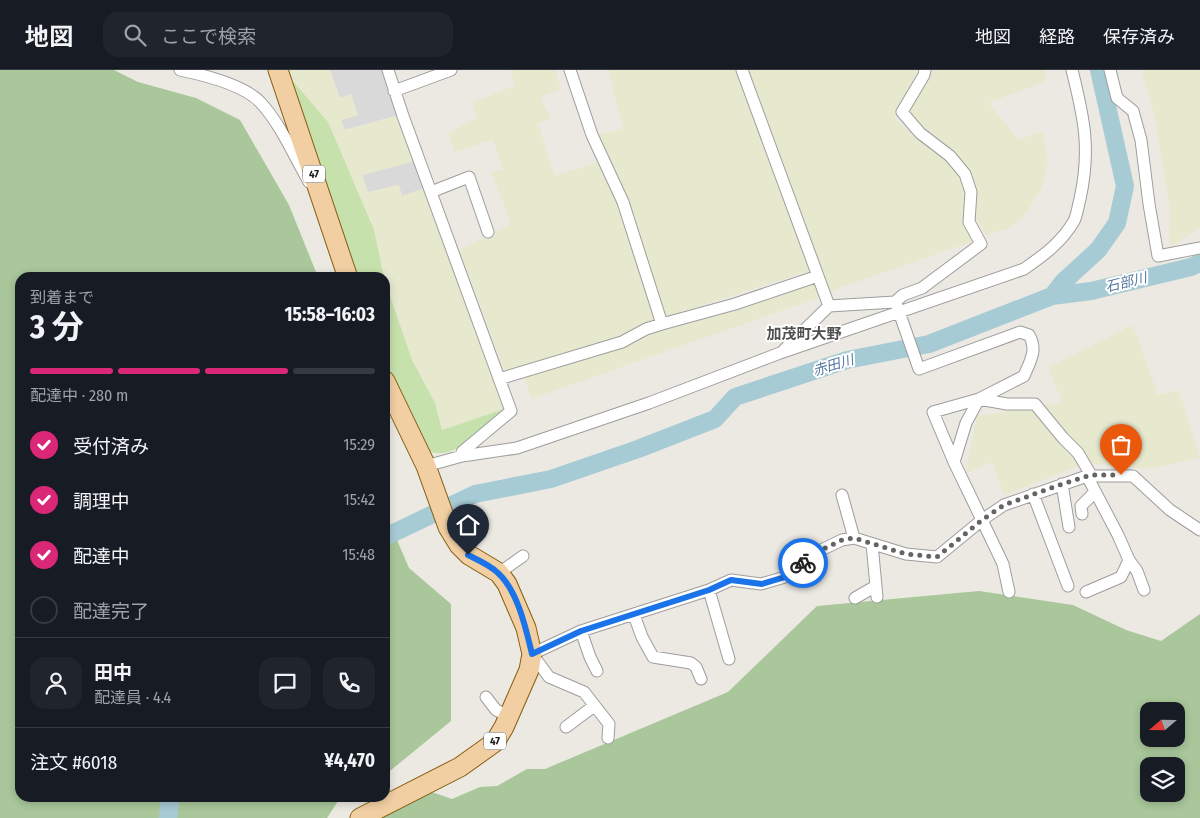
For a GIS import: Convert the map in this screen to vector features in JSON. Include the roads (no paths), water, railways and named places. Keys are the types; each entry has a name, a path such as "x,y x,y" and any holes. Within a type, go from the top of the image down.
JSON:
{"main road":[{"name":"47","path":"278,70 346,272"},
{"name":"47","path":"360,818 460,767 495,742 509,716 529,670 532,654 526,628 514,596 499,573 468,555 459,546 448,527 426,466 390,391"}],"street":[{"path":"180,70 219,80 250,94 261,102 278,126 310,184 318,189"},
{"path":"388,70 430,192 511,411 462,452 462,456"},
{"path":"394,91 451,70"},
{"path":"570,70 592,135 623,202 662,324"},
{"path":"742,70 829,306"},
{"path":"925,70 902,112 920,133 950,156 965,174 971,192 969,222 981,244 922,288 902,295 898,307 919,368 1020,332 1029,335 1034,343 1033,352 1024,376 979,399 933,412 954,462 1003,564 1009,592"},
{"path":"426,466 462,456 517,448 650,403 898,307 1024,269 1054,248 1075,220 1083,184 1086,157 1085,129 1072,70"},
{"path":"1110,70 1117,98 1133,111 1141,140 1148,204 1158,256 1200,248"},
{"path":"430,192 469,178 488,232"},
{"path":"499,379 622,342 646,329 734,304 818,276"},
{"path":"780,354 829,306 898,307"},
{"path":"954,462 966,423 979,399"},
{"path":"979,399 1007,404 1035,404 1078,453 1095,492 1129,560 1137,571 1144,590"},
{"path":"608,738 609,724 584,692 549,677 532,654 581,631 709,590 731,580 762,584 785,577 815,553 842,540 854,538 906,554 937,557 982,520 1004,505 1089,476 1133,476 1170,510 1200,530"},
{"path":"1062,484 1068,527"},
{"path":"1082,514 1081,506 1095,492"},
{"path":"1033,494 1068,586"},
{"path":"842,495 854,538"},
{"path":"855,598 876,592 872,544"},
{"path":"499,573 523,556"},
{"path":"1086,592 1121,577 1129,560"},
{"path":"709,590 729,659"},
{"path":"634,615 642,637 653,657 691,663 696,667 701,678"},
{"path":"581,631 590,657 597,670"},
{"path":"486,697 496,710 509,716"},
{"path":"566,727 594,706"}],"waterway":[{"name":"赤田川","path":"390,535 475,494 551,479 638,449 715,419 735,397 847,360 929,344 1052,296 1063,282 1098,250 1117,223 1125,186 1099,70"},
{"name":"石部川","path":"1052,296 1091,291 1191,267 1200,263"},
{"name":"赤田川","path":"168,818 170,802"}],"district":[{"name":"加茂町大野","path":"804,334"}]}
